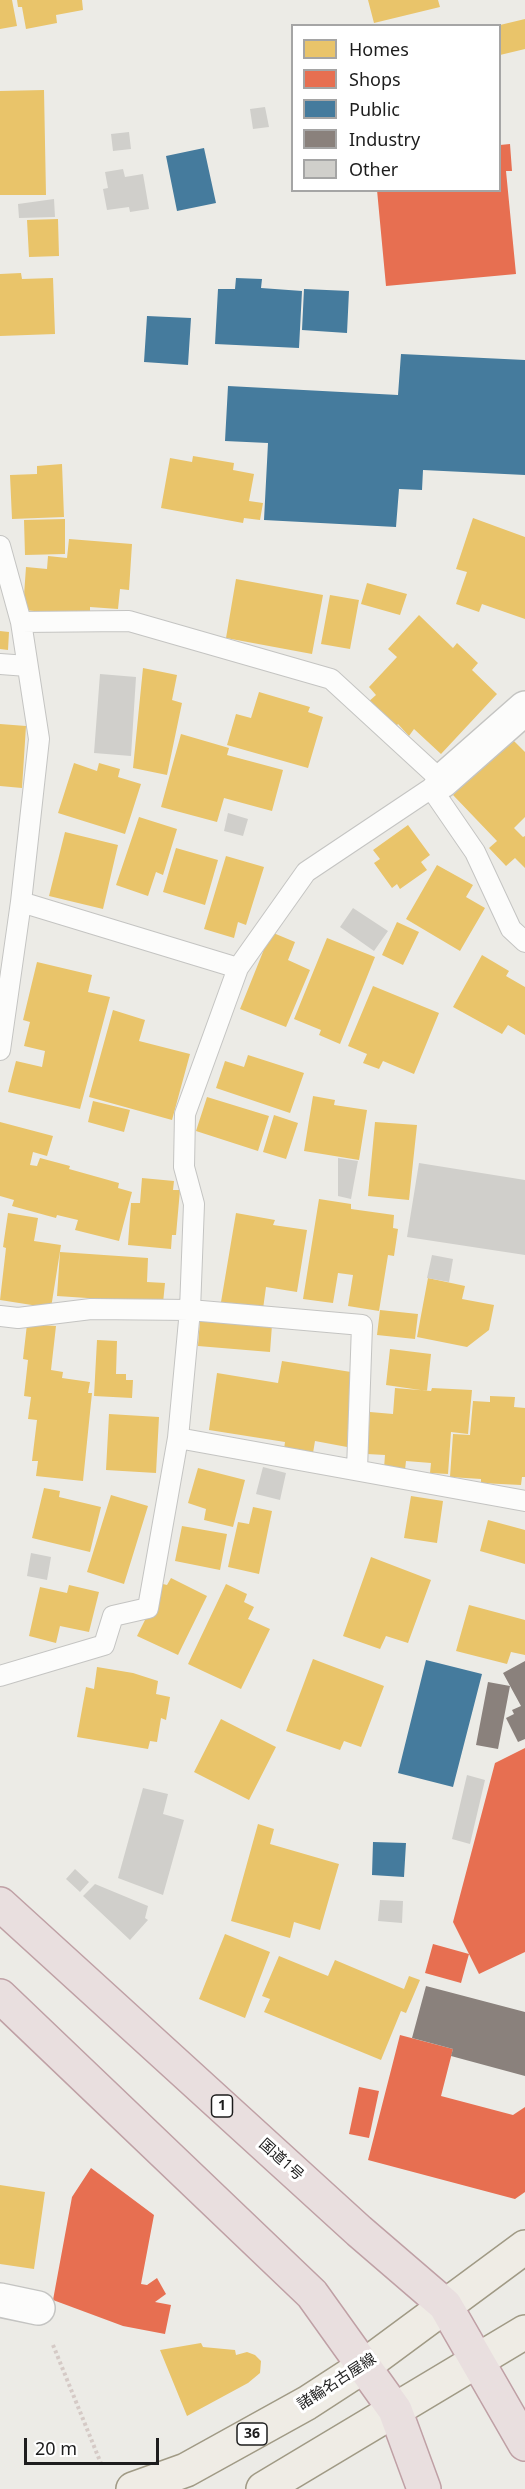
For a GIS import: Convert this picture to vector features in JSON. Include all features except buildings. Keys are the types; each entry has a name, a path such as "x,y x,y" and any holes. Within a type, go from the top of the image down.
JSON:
{"highway":[{"name":"国道1号","path":"0,1905 359,2231 445,2306 525,2444"},
{"path":"5,2011 312,2294 395,2410 424,2489"}],"main road":[{"name":"諸輪名古屋線","path":"133,2489 186,2470 307,2403 364,2366 525,2247"},
{"path":"263,2489 525,2331"}],"street":[{"path":"437,784 525,708"},
{"path":"0,2300 38,2307"}],"lane":[{"path":"0,546 21,622 39,739 21,902 0,1050"},
{"path":"21,622 129,621 331,679 437,784 475,852 511,929 525,942"},
{"path":"0,664 27,666"},
{"path":"0,1676 104,1646 112,1616 148,1608 178,1438 190,1310 194,1204 184,1167 185,1114 238,968 306,872 437,784"},
{"path":"21,902 238,968"},
{"path":"0,1316 18,1318 91,1309 190,1310 362,1325 357,1470"},
{"path":"178,1438 525,1501"}],"path":[{"path":"38,2307 102,2468"}]}
